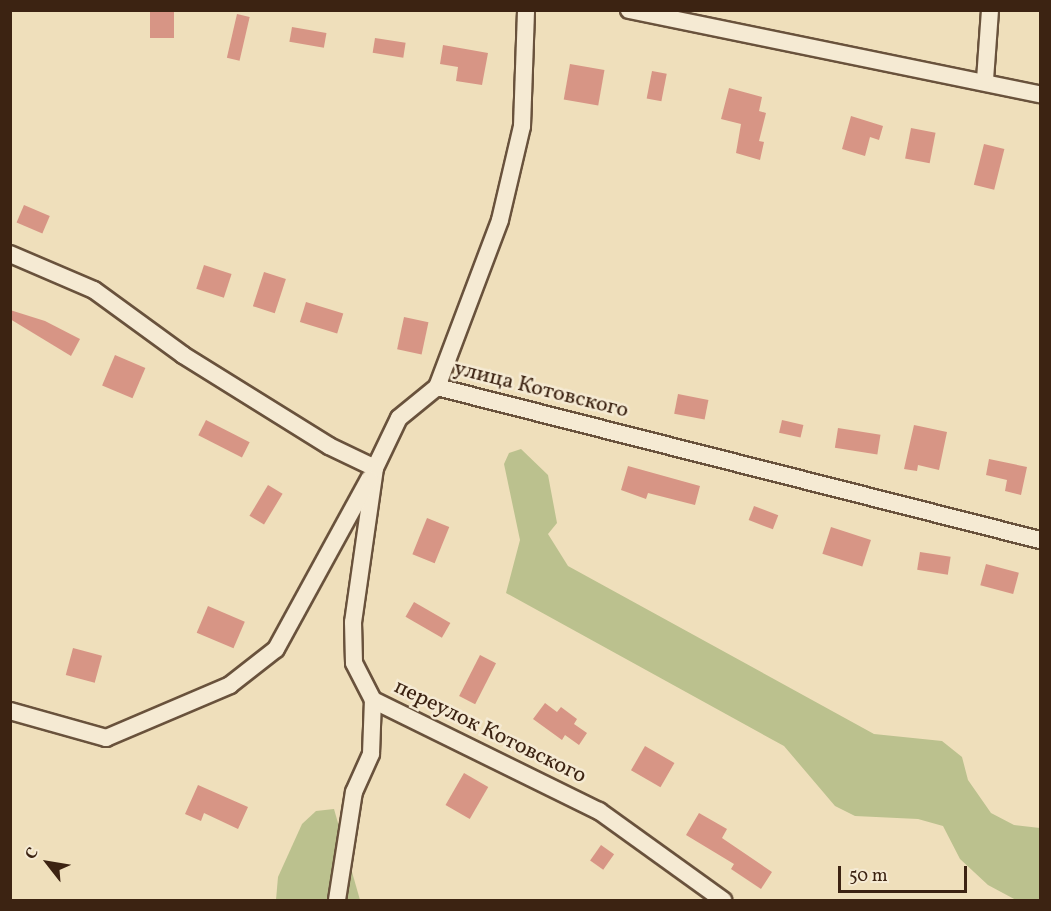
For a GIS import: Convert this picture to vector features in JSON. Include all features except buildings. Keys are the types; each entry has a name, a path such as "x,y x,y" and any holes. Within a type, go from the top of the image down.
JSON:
{"street":[{"path":"437,387 500,220 520,136 526,10"},
{"path":"629,10 985,80 1041,94"},
{"path":"985,80 990,10"},
{"path":"10,254 94,290 183,356 329,446 375,468 276,649 230,685 106,738 10,711"},
{"name":"улица Котовского","path":"375,468 399,418 437,387 1041,540"},
{"name":"переулок Котовского","path":"375,468 353,622 354,663 373,700 599,811 723,900"},
{"path":"338,900 354,792 371,754 373,700"}],"green space":[{"path":"521,449 548,475 557,523 548,534 568,566 874,734 942,741 962,757 968,780 991,813 1014,825 1040,828 1040,900 1016,900 988,885 960,859 943,826 918,819 855,816 835,806 784,746 506,593 520,540 504,464 509,453"},
{"path":"334,809 360,900 276,900 278,877 302,824 316,811"}]}
